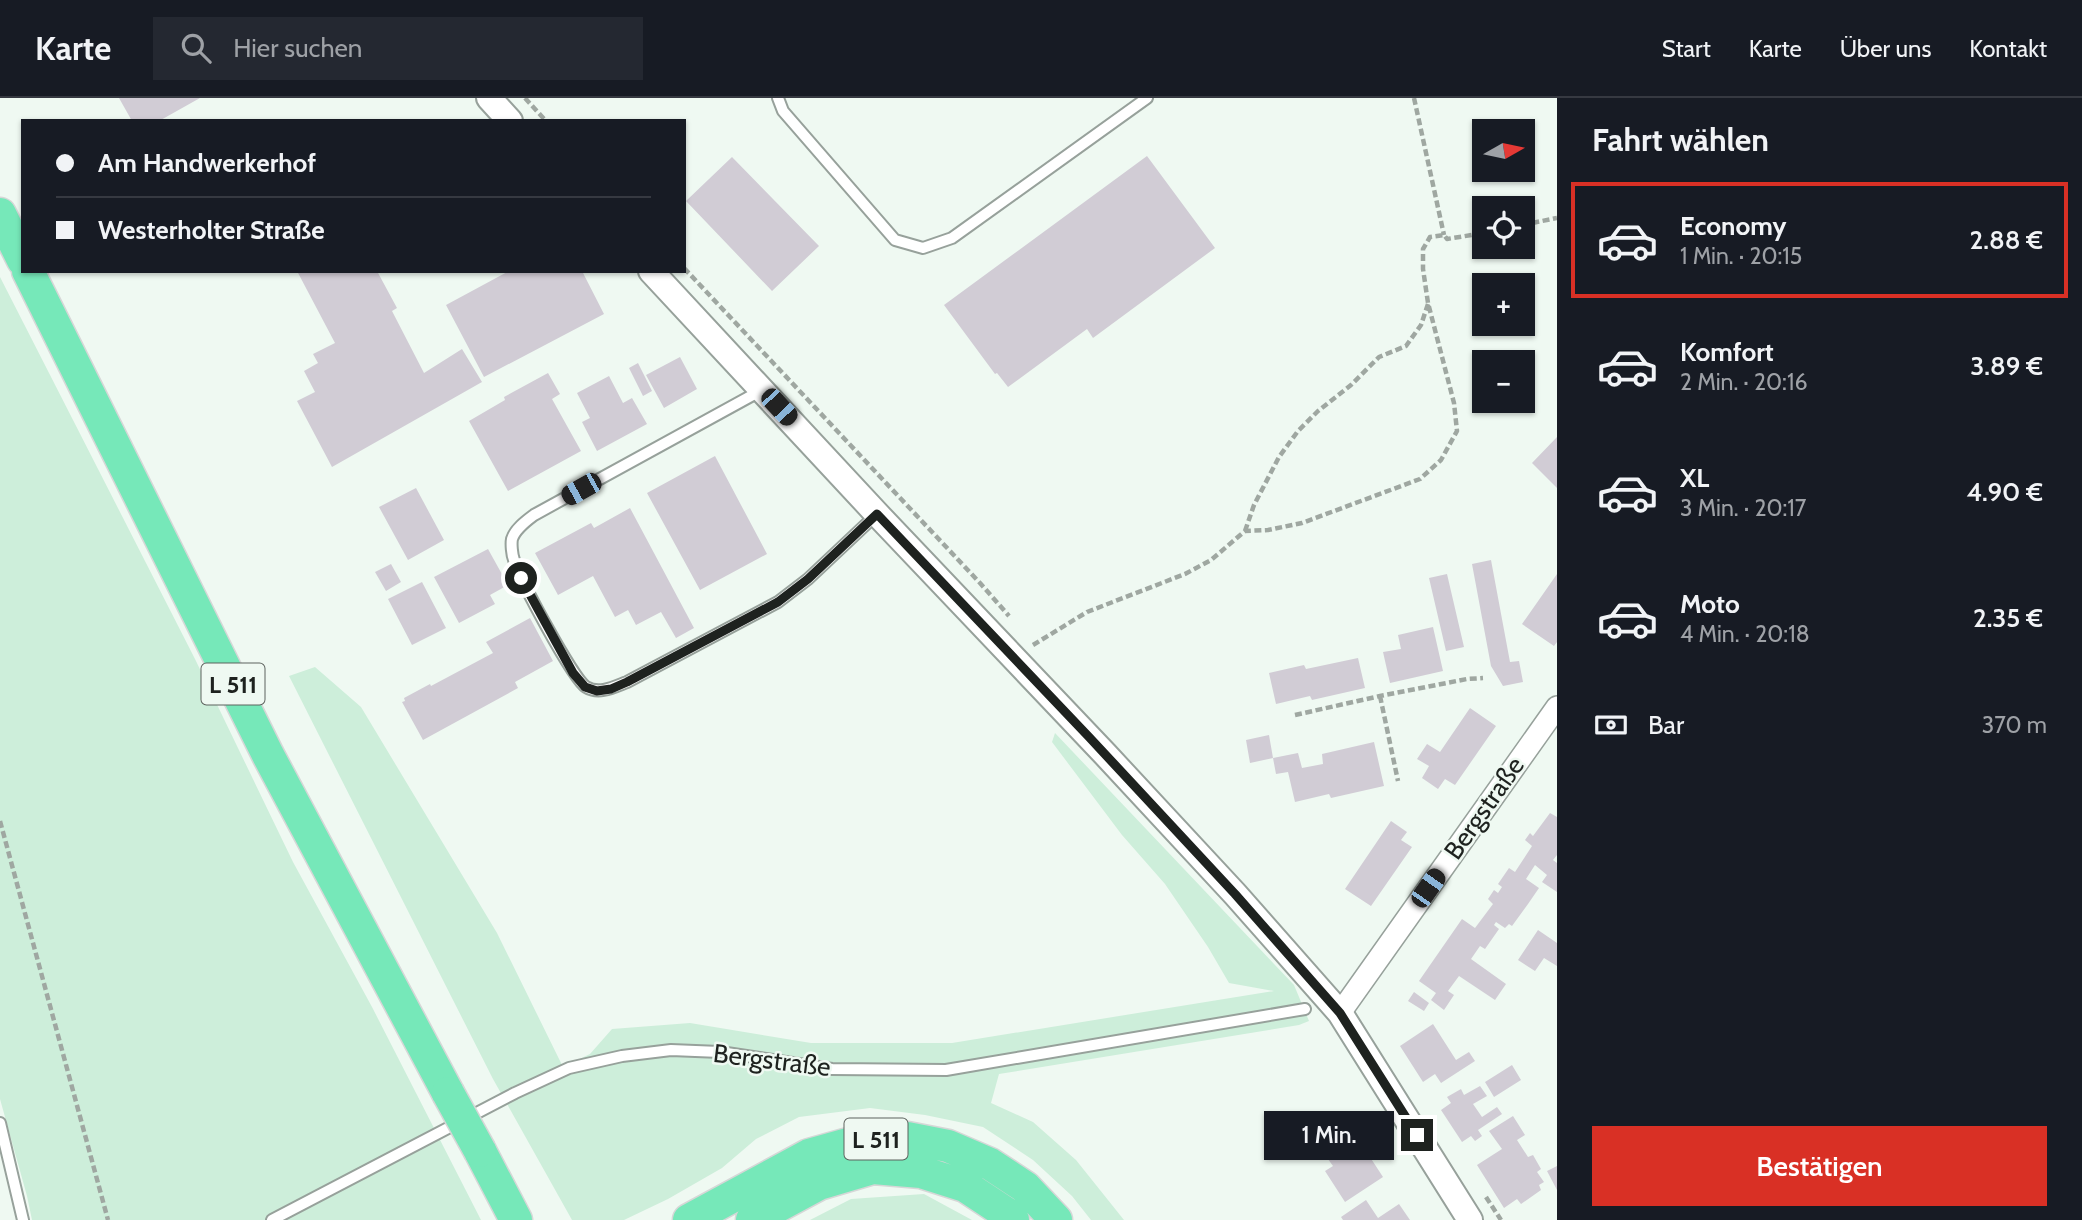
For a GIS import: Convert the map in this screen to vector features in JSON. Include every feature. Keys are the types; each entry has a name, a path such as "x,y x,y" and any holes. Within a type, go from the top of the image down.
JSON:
{"main road":[{"path":"0,214 21,256"},
{"name":"L 511","path":"29,273 268,755 516,1220"},
{"name":"L 511","path":"689,1220 809,1155 866,1139 907,1138 948,1146 990,1164 1025,1187 1056,1220"},
{"name":"L 511","path":"752,1220 819,1184 873,1168 921,1172 965,1186 1013,1220"}],"street":[{"path":"489,98 508,119"},
{"path":"653,273 1216,874 1340,1013 1471,1220"},
{"name":"Bergstraße","path":"1340,1013 1557,708"}],"lane":[{"path":"779,98 783,111 895,240 923,248 952,238 1147,98"},
{"path":"762,390 534,515 520,527 512,540 513,558 521,578 573,673 585,687 597,691 611,689 627,682 778,602 808,579 877,514"},
{"name":"Bergstraße","path":"272,1220 547,1078 569,1068 622,1056 671,1050 720,1052 832,1069 946,1070 1305,1009"},
{"path":"0,1123 23,1220"}],"path":[{"path":"525,98 544,119"},
{"path":"1414,98 1444,235 1447,239 1472,235"},
{"path":"1535,222 1557,218"},
{"path":"1245,531 1268,530 1302,523 1420,479 1441,460 1457,432 1454,403 1429,303 1423,269 1423,249 1430,237 1444,235"},
{"path":"1016,659 1040,640 1087,612 1185,574 1211,560 1245,531 1254,505 1279,457 1298,431 1380,357 1406,346 1421,325 1429,303"},
{"path":"1295,715 1380,696 1483,678"},
{"path":"1380,696 1398,781"},
{"path":"0,821 108,1220"}],"green space":[{"path":"0,277 195,659 293,862 372,1007 481,1220 32,1220 0,1099"},
{"path":"315,667 361,707 497,933 563,1067 590,1054 612,1029 690,1023 811,1043 952,1043 1274,991 1229,983 1165,884 1122,835 1052,742 1055,733 1294,985 1309,1021 1299,1025 999,1074 991,1103 1033,1122 1076,1160 1124,1220 1091,1220 1072,1196 1033,1160 983,1127 925,1115 870,1108 799,1117 756,1139 722,1168 624,1220 572,1220 493,1079 289,676"},
{"path":"924,1194 972,1220 810,1220 851,1199"}],"building":[{"path":"119,98 200,98 163,119 131,119"},
{"path":"1147,156 1215,248 1093,338 1087,329 1008,387 997,373 995,374 944,305"},
{"path":"732,157 819,246 772,291 686,201"},
{"path":"298,273 378,273 397,308 392,311 424,373 462,349 482,382 332,467 297,401 315,392 304,371 318,363 313,354 335,343"},
{"path":"505,273 583,273 604,314 484,377 446,305"},
{"path":"680,357 697,389 664,408 646,375"},
{"path":"638,363 652,391 643,396 629,368"},
{"path":"548,373 560,394 552,399 581,451 508,491 469,421 505,400 504,397"},
{"path":"609,376 623,403 632,398 647,424 597,451 582,422 590,418 577,393"},
{"path":"1557,437 1557,488 1532,463"},
{"path":"715,456 767,554 700,590 647,493"},
{"path":"416,488 444,540 408,560 379,507"},
{"path":"630,508 694,628 676,638 661,612 636,625 628,610 615,617 593,576 558,595 535,553 591,523 594,528"},
{"path":"488,549 508,585 490,595 495,604 459,623 434,577"},
{"path":"1491,560 1510,662 1519,661 1523,682 1503,686 1491,666 1472,564"},
{"path":"391,564 401,582 386,591 375,572"},
{"path":"1447,574 1464,647 1446,651 1429,578"},
{"path":"1557,574 1557,642 1554,646 1522,624"},
{"path":"422,582 446,628 412,645 388,599"},
{"path":"530,618 553,661 515,682 518,688 423,740 402,702 405,701 404,698 493,653 486,642"},
{"path":"1433,627 1443,671 1390,683 1383,652 1401,649 1398,635"},
{"path":"1358,658 1365,688 1312,700 1310,696 1276,704 1269,673 1304,665 1306,669"},
{"path":"1470,708 1496,726 1455,785 1445,779 1438,789 1422,778 1429,766 1417,759 1427,744 1440,752"},
{"path":"1269,735 1273,758 1250,763 1246,740"},
{"path":"1374,742 1384,786 1331,798 1329,794 1295,802 1288,772 1276,774 1273,758 1298,753 1302,768 1323,764 1322,754"},
{"path":"1550,813 1557,817 1557,855 1553,860 1557,863 1557,892 1542,882 1547,875 1535,865 1526,879 1539,888 1512,926 1509,924 1505,928 1496,922 1494,925 1499,929 1485,949 1480,946 1471,959 1506,984 1495,1000 1459,976 1448,991 1454,995 1444,1010 1431,1000 1436,993 1419,981 1462,919 1475,928 1493,904 1488,899 1494,890 1498,893 1502,887 1498,884 1509,868 1515,872 1532,846 1525,840 1530,833 1533,836"},
{"path":"1391,821 1407,832 1401,840 1412,847 1371,906 1345,889"},
{"path":"1538,930 1557,943 1557,966 1544,958 1535,971 1518,960"},
{"path":"1414,992 1429,1003 1424,1011 1408,1001"},
{"path":"1433,1024 1456,1060 1469,1052 1475,1061 1441,1083 1435,1074 1423,1082 1400,1046"},
{"path":"1512,1065 1521,1080 1494,1097 1485,1082"},
{"path":"1480,1086 1487,1096 1473,1104 1482,1117 1497,1107 1502,1114 1478,1130 1482,1136 1475,1141 1471,1136 1462,1142 1441,1110 1451,1103 1447,1097 1461,1089 1464,1095"},
{"path":"1513,1116 1525,1135 1517,1140 1528,1157 1533,1155 1541,1169 1537,1172 1544,1182 1539,1185 1541,1190 1521,1204 1517,1199 1504,1208 1477,1165 1502,1149 1489,1131"},
{"path":"1351,1128 1383,1177 1345,1202 1325,1171 1333,1166 1320,1148"},
{"path":"1557,1166 1557,1190 1547,1171"},
{"path":"1366,1200 1378,1218 1399,1204 1410,1220 1343,1220 1341,1217"}],"route":[{"path":"521,578 573,673 585,687 597,691 611,689 778,602 808,579 877,514 1235,894 1340,1013 1417,1135"}]}
